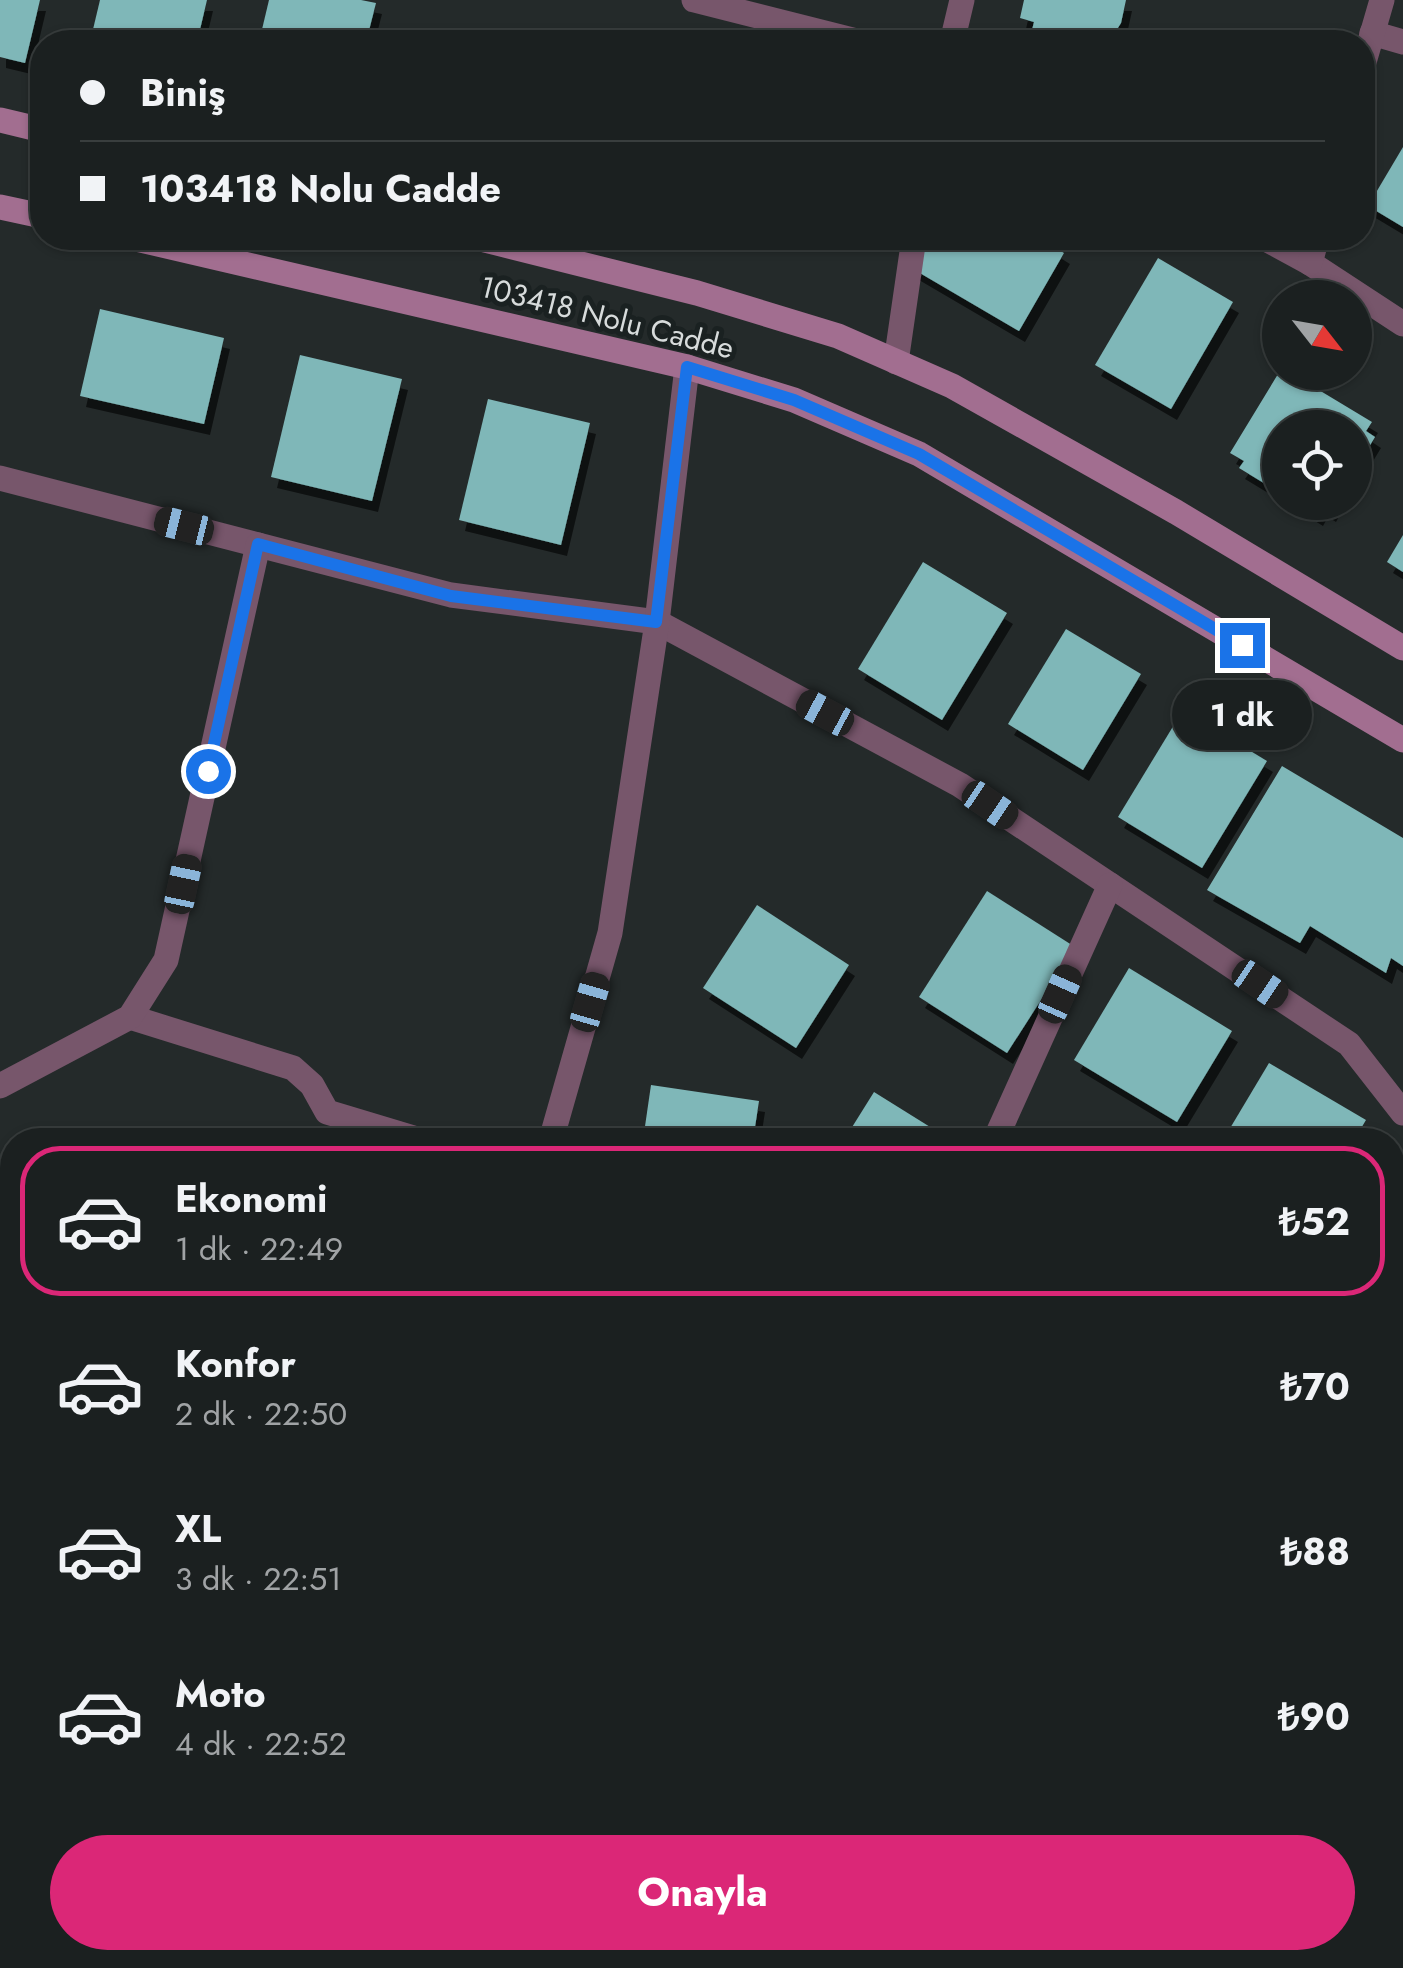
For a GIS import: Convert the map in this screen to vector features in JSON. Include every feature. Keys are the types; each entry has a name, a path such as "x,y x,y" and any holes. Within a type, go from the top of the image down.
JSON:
{"main road":[{"path":"0,120 30,127"},
{"path":"0,206 30,213"},
{"name":"103418 Nolu Cadde","path":"184,250 687,367 794,400 919,454 1403,740"},
{"path":"525,250 697,293 838,336 952,386 1403,648"}],"street":[{"path":"694,0 817,30"},
{"path":"955,30 962,0"},
{"path":"1373,30 1382,0"},
{"path":"1375,34 1403,42"},
{"path":"896,362 912,250"},
{"path":"1286,250 1403,324"},
{"path":"1310,263 1314,250"},
{"path":"554,1128 610,933 656,622 687,367"},
{"path":"0,478 451,596 656,622 960,785 1349,1044 1403,1113"},
{"path":"0,1086 130,1016 166,960 258,544"},
{"path":"999,1128 1110,885"},
{"path":"130,1016 293,1068 312,1085 327,1112 380,1128"}],"building":[{"path":"0,0 40,0 25,63 0,57"},
{"path":"100,0 207,0 200,30 93,30"},
{"path":"269,0 376,3 369,30 262,30"},
{"path":"1024,0 1126,0 1117,30 1032,30 1034,22 1020,18"},
{"path":"1403,147 1403,227 1375,210 1375,194"},
{"path":"925,250 1064,253 1019,331 913,269"},
{"path":"1158,258 1233,302 1171,409 1095,365"},
{"path":"100,309 224,338 204,424 80,396"},
{"path":"300,355 402,379 372,501 271,477"},
{"path":"1268,390 1319,390 1352,410 1262,410 1262,482 1239,468 1244,461 1230,453"},
{"path":"488,399 590,423 561,545 459,520"},
{"path":"1403,535 1403,572 1387,562"},
{"path":"923,562 1007,613 942,720 858,669"},
{"path":"1066,629 1141,674 1083,770 1008,724"},
{"path":"1183,710 1267,761 1202,868 1118,817"},
{"path":"1282,766 1403,838 1403,966 1391,958 1386,973 1310,926 1300,943 1207,890"},
{"path":"987,891 1075,947 1007,1053 919,997"},
{"path":"757,905 849,965 796,1048 703,988"},
{"path":"1129,968 1232,1031 1177,1122 1074,1060"},
{"path":"1269,1063 1366,1120 1361,1128 1230,1128"},
{"path":"651,1085 759,1101 755,1128 645,1128"},
{"path":"874,1092 932,1128 852,1128"}],"route":[{"path":"208,771 258,544 451,596 656,622 687,367 794,400 919,454 1242,645"}]}
